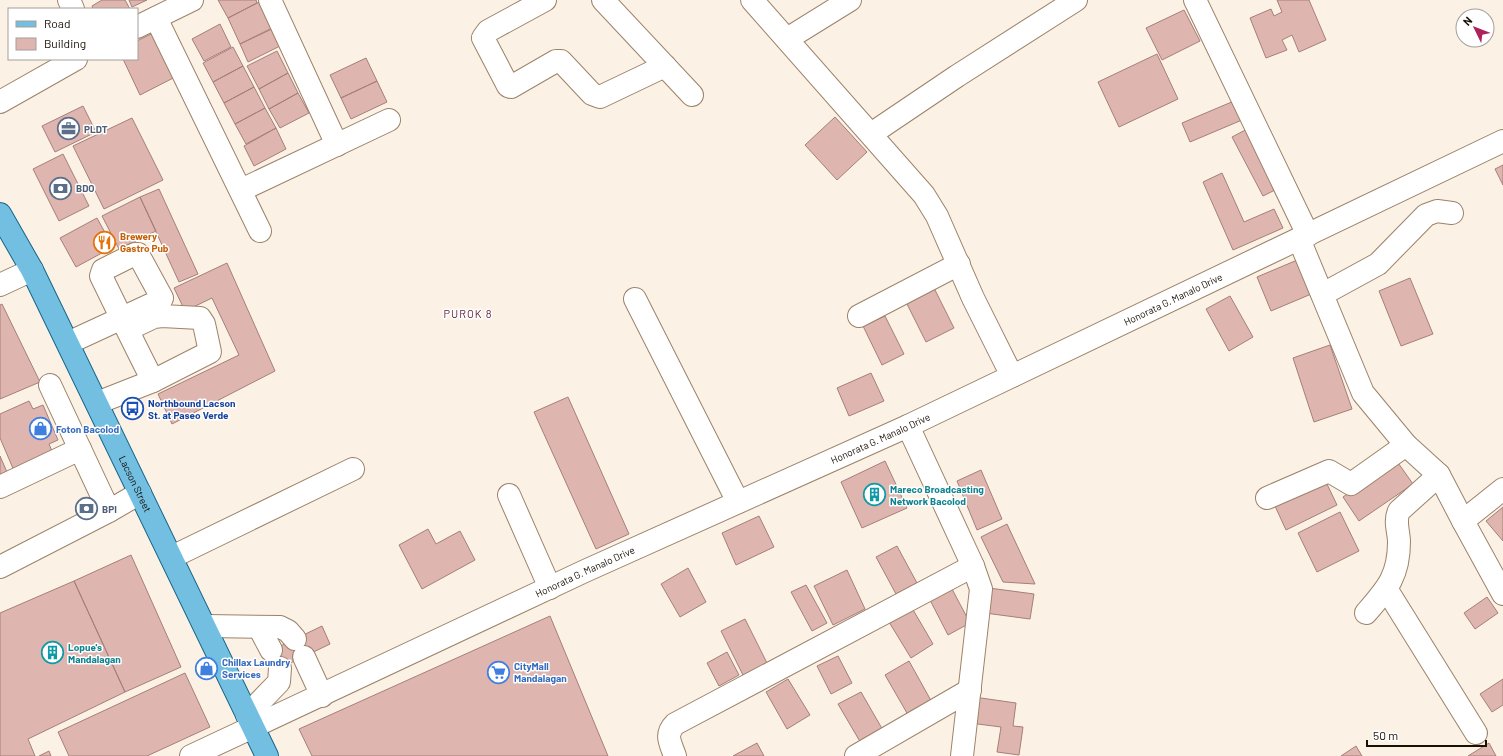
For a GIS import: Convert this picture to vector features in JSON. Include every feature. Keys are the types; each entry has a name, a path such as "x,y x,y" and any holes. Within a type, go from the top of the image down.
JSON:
{"main road":[{"name":"Lacson Street","path":"0,214 32,270 206,626 267,756"}],"street":[{"path":"138,27 192,0"},
{"path":"270,0 338,145"},
{"path":"545,0 488,31 483,38 508,86 512,87 558,61 566,64 592,94 600,97 665,66"},
{"path":"603,0 692,95"},
{"path":"752,0 871,134 931,206 959,264 973,298 1012,376"},
{"path":"787,39 850,0"},
{"path":"871,134 957,76 1076,0"},
{"path":"1201,2 1304,237 1323,294 1363,393 1406,446 1439,475 1503,594"},
{"path":"156,18 260,231"},
{"path":"0,102 74,60"},
{"path":"241,190 389,120"},
{"name":"Honorata G. Manalo Drive","path":"191,756 251,721 322,696 550,588 908,426 1503,141"},
{"path":"1323,294 1378,264 1426,215 1437,211 1452,213"},
{"path":"859,316 959,264"},
{"path":"0,285 32,270"},
{"path":"635,299 738,502"},
{"path":"70,348 125,325 154,317 200,318 204,324 210,350 208,353 153,381 97,403"},
{"path":"125,325 153,381"},
{"path":"50,385 109,511"},
{"path":"908,426 973,566 981,589 962,756"},
{"path":"1267,498 1329,471 1351,484 1406,446"},
{"path":"0,487 80,449"},
{"path":"172,557 353,469"},
{"path":"1366,613 1387,590 1398,562 1397,515 1439,475"},
{"path":"1463,521 1503,490"},
{"path":"0,567 109,511 140,493"},
{"path":"509,495 550,588"},
{"path":"675,756 668,737 670,730 675,724 973,566"},
{"path":"1387,590 1476,733"},
{"path":"206,626 280,627 288,631 299,648 322,696"},
{"path":"251,721 279,682 276,659 259,627"},
{"path":"856,756 970,690"}],"building":[{"path":"102,0 125,0 129,8 93,8 92,6"},
{"path":"129,0 147,0 132,7"},
{"path":"218,0 256,0 257,3 228,18"},
{"path":"263,0 276,26 240,44 228,18"},
{"path":"1277,0 1309,0 1326,40 1299,52 1292,35 1282,40 1287,50 1266,58 1250,18 1271,9 1274,16 1282,12"},
{"path":"1184,10 1200,41 1162,60 1146,28"},
{"path":"220,24 231,47 204,61 192,39"},
{"path":"274,28 282,45 248,62 240,44"},
{"path":"159,30 181,74 140,95 123,60 138,60 138,40"},
{"path":"233,47 243,66 213,82 203,63"},
{"path":"277,51 288,73 259,89 247,66"},
{"path":"1157,54 1178,99 1119,127 1098,82"},
{"path":"366,58 377,81 341,98 330,75"},
{"path":"243,66 254,87 224,103 213,82"},
{"path":"288,73 298,93 269,109 259,89"},
{"path":"377,81 387,102 351,119 341,98"},
{"path":"254,87 265,108 235,124 224,103"},
{"path":"298,93 309,113 280,128 269,109"},
{"path":"1234,101 1242,120 1190,142 1182,123"},
{"path":"83,106 96,132 55,152 42,126"},
{"path":"265,108 276,128 246,144 235,124"},
{"path":"835,117 867,152 837,180 805,145"},
{"path":"132,118 163,180 104,209 73,146"},
{"path":"1251,127 1283,186 1263,196 1232,137"},
{"path":"276,128 286,149 254,166 244,146"},
{"name":"BDO","path":"63,154 89,206 59,221 33,169"},
{"path":"1503,165 1503,185 1495,169"},
{"path":"1222,173 1244,222 1274,209 1283,228 1233,250 1203,182"},
{"path":"159,189 198,274 179,282 140,197"},
{"path":"140,197 156,231 119,249 102,216"},
{"path":"97,218 113,247 76,267 60,238"},
{"path":"1302,258 1316,292 1271,311 1257,277"},
{"path":"227,263 275,371 172,424 158,394 239,355 212,298 185,311 174,288"},
{"path":"1410,278 1433,334 1401,346 1379,291"},
{"path":"932,284 954,328 926,342 904,298"},
{"path":"1230,296 1253,337 1229,351 1206,309"},
{"path":"2,304 40,382 0,399 0,305"},
{"path":"885,316 904,354 882,365 863,326"},
{"path":"1330,345 1352,409 1314,422 1293,358"},
{"path":"871,373 884,401 849,416 837,388"},
{"path":"568,397 629,534 596,549 534,412"},
{"path":"29,401 33,409 43,405 58,440 49,444 54,456 15,473 0,438 0,414"},
{"path":"0,456 10,479 0,483"},
{"path":"1396,460 1413,484 1359,521 1343,497"},
{"name":"Mareco Broadcasting Network Bacolod","path":"885,461 907,508 862,528 841,482"},
{"path":"981,470 1002,519 977,530 957,481"},
{"path":"1326,482 1337,505 1286,530 1275,506"},
{"path":"1503,507 1503,541 1486,521"},
{"path":"1340,512 1359,551 1317,572 1298,533"},
{"path":"759,516 774,547 736,565 722,533"},
{"path":"1007,524 1035,584 1003,582 981,537"},
{"path":"428,529 436,544 460,531 475,560 422,589 399,545"},
{"path":"897,546 917,583 896,594 876,557"},
{"path":"131,555 181,667 125,692 74,581"},
{"path":"688,568 706,602 680,617 661,584"},
{"path":"847,570 865,609 833,625 814,586"},
{"name":"Lopue's Mandalagan","path":"74,581 125,692 28,739 35,756 0,756 0,613"},
{"path":"806,585 827,623 812,631 791,592"},
{"path":"989,588 1034,594 1030,619 985,613"},
{"path":"952,589 970,623 948,635 930,600"},
{"path":"1487,597 1498,613 1475,629 1464,613"},
{"path":"912,608 933,644 911,658 889,622"},
{"name":"CityMall Mandalagan","path":"550,616 608,756 312,756 299,729"},
{"path":"745,619 767,663 743,675 721,631"},
{"path":"322,626 330,644 272,672 264,654"},
{"path":"727,652 739,675 719,686 707,663"},
{"path":"838,656 852,683 831,694 817,666"},
{"path":"909,661 934,706 911,720 885,675"},
{"path":"185,673 210,727 147,756 69,756 58,732"},
{"path":"788,679 810,715 787,729 766,692"},
{"path":"1503,679 1503,705 1492,712 1480,694"},
{"path":"861,692 884,732 862,745 838,704"},
{"path":"974,697 1016,703 1013,726 1023,727 1019,755 997,752 1001,727 970,723"},
{"path":"757,743 764,756 733,756"},
{"path":"1489,743 1496,756 1468,756"},
{"path":"1356,746 1362,756 1341,756"},
{"path":"49,751 51,756 39,756"}],"place":[{"name":"PLDT","path":"69,129"},
{"name":"BDO","path":"61,188"},
{"name":"Brewery Gastro Pub","path":"105,242"},
{"name":"Northbound Lacson St. at Paseo Verde","path":"132,409"},
{"name":"Foton Bacolod","path":"41,429"},
{"name":"Mareco Broadcasting Network Bacolod","path":"874,495"},
{"name":"BPI","path":"86,509"},
{"name":"Lopue's Mandalagan","path":"53,653"},
{"name":"Chillax Laundry Services","path":"207,668"},
{"name":"CityMall Mandalagan","path":"499,672"}],"district":[{"name":"PUROK 8","path":"468,313"}]}
